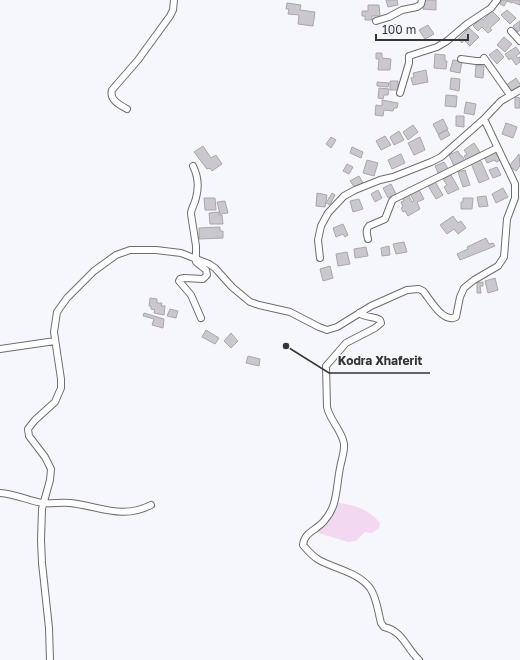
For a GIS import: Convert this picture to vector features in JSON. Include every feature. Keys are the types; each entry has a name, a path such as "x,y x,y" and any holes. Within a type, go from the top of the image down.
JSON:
{"street":[{"path":"127,109 114,100 111,94 112,90 138,60 170,16 173,10 174,0"},
{"path":"376,21 389,17 402,10 417,7 421,4 422,0"},
{"path":"400,93 409,63 409,56 437,47 447,41 467,24 491,8 497,0"},
{"path":"511,31 520,41"},
{"path":"461,59 485,60 510,95"},
{"path":"320,258 318,240 321,226 328,214 344,196 355,190 380,180 393,177 441,157 484,119 500,101 520,90"},
{"path":"50,660 49,628 41,552 42,517 51,469 45,457 31,440 28,432 30,425 34,420 55,402 61,388 55,342 55,321 57,312 61,306 94,271 116,255 130,250 156,250 181,253 197,259 215,268 232,287 250,302 290,312 322,329 327,330 337,327 371,306 407,290 419,289 427,296 442,315 449,319 456,317 460,297 464,288 474,280 498,266 504,257 508,219 513,207 515,184 484,119"},
{"path":"368,239 366,232 367,228 385,219 394,199 497,148"},
{"path":"193,166 198,181 196,198 191,209 197,259 196,262 206,270 207,275 203,278 184,278 180,279 180,281 191,295 201,318"},
{"path":"359,313 367,317 377,318 381,323 375,328 346,343 326,366 328,413 339,429 344,446 338,487 333,507 323,522 306,536 303,541 303,545 312,556 353,575 370,588 375,597 381,623 384,627 392,628 400,635 419,660"},
{"path":"0,349 55,342"},
{"path":"0,493 44,503 71,503 104,510 123,512 141,510 151,505"}],"shaded area":[{"path":"338,503 356,506 367,511 380,523 379,528 372,533 365,532 356,541 348,542 315,532 330,520"}],"building":[{"path":"386,0 397,0 398,5 388,7"},
{"path":"423,0 436,0 436,10 423,9"},
{"path":"502,0 520,0 520,5 507,1 504,6 500,4"},
{"path":"287,3 301,5 300,10 315,12 313,26 298,24 299,15 288,14 289,9 286,9"},
{"path":"368,5 379,5 380,16 372,16 372,20 365,20 365,16 362,16 362,11 368,11"},
{"path":"507,10 516,18 510,24 501,15"},
{"path":"492,11 500,19 490,28 492,30 488,33 482,27 478,31 473,26 481,18 483,20"},
{"path":"520,21 520,30 518,32 513,26"},
{"path":"395,24 399,29 391,36 387,31"},
{"path":"428,25 434,34 425,39 419,30"},
{"path":"469,28 479,37 470,46 464,40 462,43 458,39"},
{"path":"504,37 512,44 505,52 497,45"},
{"path":"516,47 520,53 516,56 518,58 520,57 520,62 516,65 511,58 509,60 505,54"},
{"path":"497,49 504,57 497,64 489,55"},
{"path":"376,53 382,53 382,58 391,59 390,70 378,70 379,59 376,59"},
{"path":"435,54 445,55 445,61 447,61 446,69 434,68"},
{"path":"453,60 462,61 460,73 450,71"},
{"path":"476,65 484,66 483,78 475,77"},
{"path":"426,70 428,82 413,85 411,78 414,77 413,73"},
{"path":"451,78 460,79 459,91 450,89"},
{"path":"516,78 520,84 520,87 511,93 505,86"},
{"path":"390,81 398,81 398,90 390,90"},
{"path":"377,82 389,83 388,87 377,86"},
{"path":"379,88 389,89 388,95 384,95 383,99 378,98"},
{"path":"446,95 457,96 456,107 445,106"},
{"path":"515,97 520,98 520,108 515,108"},
{"path":"382,100 398,103 397,108 394,108 393,111 384,110 383,116 375,115 376,105 382,106"},
{"path":"466,102 476,104 474,115 464,113"},
{"path":"456,116 464,116 464,127 456,126"},
{"path":"443,119 448,129 438,134 433,124"},
{"path":"506,123 517,127 513,138 502,134"},
{"path":"413,125 418,132 408,140 403,132"},
{"path":"447,130 450,135 441,140 438,135"},
{"path":"399,131 404,140 394,145 390,137"},
{"path":"385,136 391,145 381,150 376,141"},
{"path":"331,137 336,140 331,148 326,144"},
{"path":"420,137 425,150 414,155 408,143"},
{"path":"474,143 480,152 467,161 464,156 467,154 464,150"},
{"path":"203,146 211,158 216,155 222,164 212,171 210,168 207,169 194,152"},
{"path":"352,147 363,152 361,158 350,153"},
{"path":"458,151 465,161 454,166 449,155"},
{"path":"497,152 501,160 496,162 495,160 487,163 484,157"},
{"path":"401,154 405,163 392,169 388,160"},
{"path":"519,154 520,166 516,171 509,166"},
{"path":"480,159 489,179 479,183 471,163"},
{"path":"367,160 378,163 374,176 363,173"},
{"path":"444,162 449,170 439,175 435,166"},
{"path":"347,164 353,167 349,174 343,171"},
{"path":"497,167 501,175 493,178 489,170"},
{"path":"465,170 470,185 463,187 458,172"},
{"path":"451,175 459,189 448,194 444,187 447,185 443,179"},
{"path":"359,176 363,183 355,188 350,181"},
{"path":"434,180 443,195 436,199 427,184"},
{"path":"391,184 396,194 388,198 383,188"},
{"path":"503,188 508,197 496,203 492,194"},
{"path":"378,190 382,198 375,202 371,194"},
{"path":"419,190 424,199 417,202 420,209 408,216 401,208 403,207 401,202 404,201 402,197 408,194 412,202 414,201 410,194"},
{"path":"317,193 327,195 325,207 316,206"},
{"path":"332,193 335,195 330,205 326,203"},
{"path":"486,196 488,206 479,207 477,197"},
{"path":"204,198 215,198 216,210 205,210"},
{"path":"463,198 473,198 472,209 461,209 461,202 463,202"},
{"path":"359,199 363,209 353,212 350,201"},
{"path":"225,201 228,213 220,214 217,202"},
{"path":"219,212 219,215 222,215 223,224 210,224 209,213"},
{"path":"453,216 458,223 461,221 466,228 458,234 454,229 447,234 440,225"},
{"path":"343,224 348,235 345,237 343,234 336,237 333,228"},
{"path":"220,227 220,231 223,231 223,238 199,239 199,228"},
{"path":"486,238 489,244 493,243 495,246 460,260 457,254 468,249 467,247"},
{"path":"404,242 407,252 396,254 393,244"},
{"path":"389,246 390,255 382,256 381,248"},
{"path":"366,247 368,256 355,258 354,249"},
{"path":"347,252 350,264 338,266 336,254"},
{"path":"330,266 333,278 323,281 320,269"},
{"path":"495,278 498,290 488,293 485,281"},
{"path":"483,282 483,286 480,286 481,293 477,293 477,283"},
{"path":"150,298 157,299 157,303 162,303 161,306 165,306 164,315 154,313 155,310 151,309 151,306 149,306"},
{"path":"170,309 178,311 176,318 167,316"},
{"path":"144,313 164,319 163,328 152,325 154,319 143,316"},
{"path":"206,330 219,338 215,344 202,337"},
{"path":"231,333 238,341 231,348 224,341"},
{"path":"248,356 260,359 259,366 246,363"}],"place":[{"name":"Kodra Xhaferit","path":"286,346"}]}
